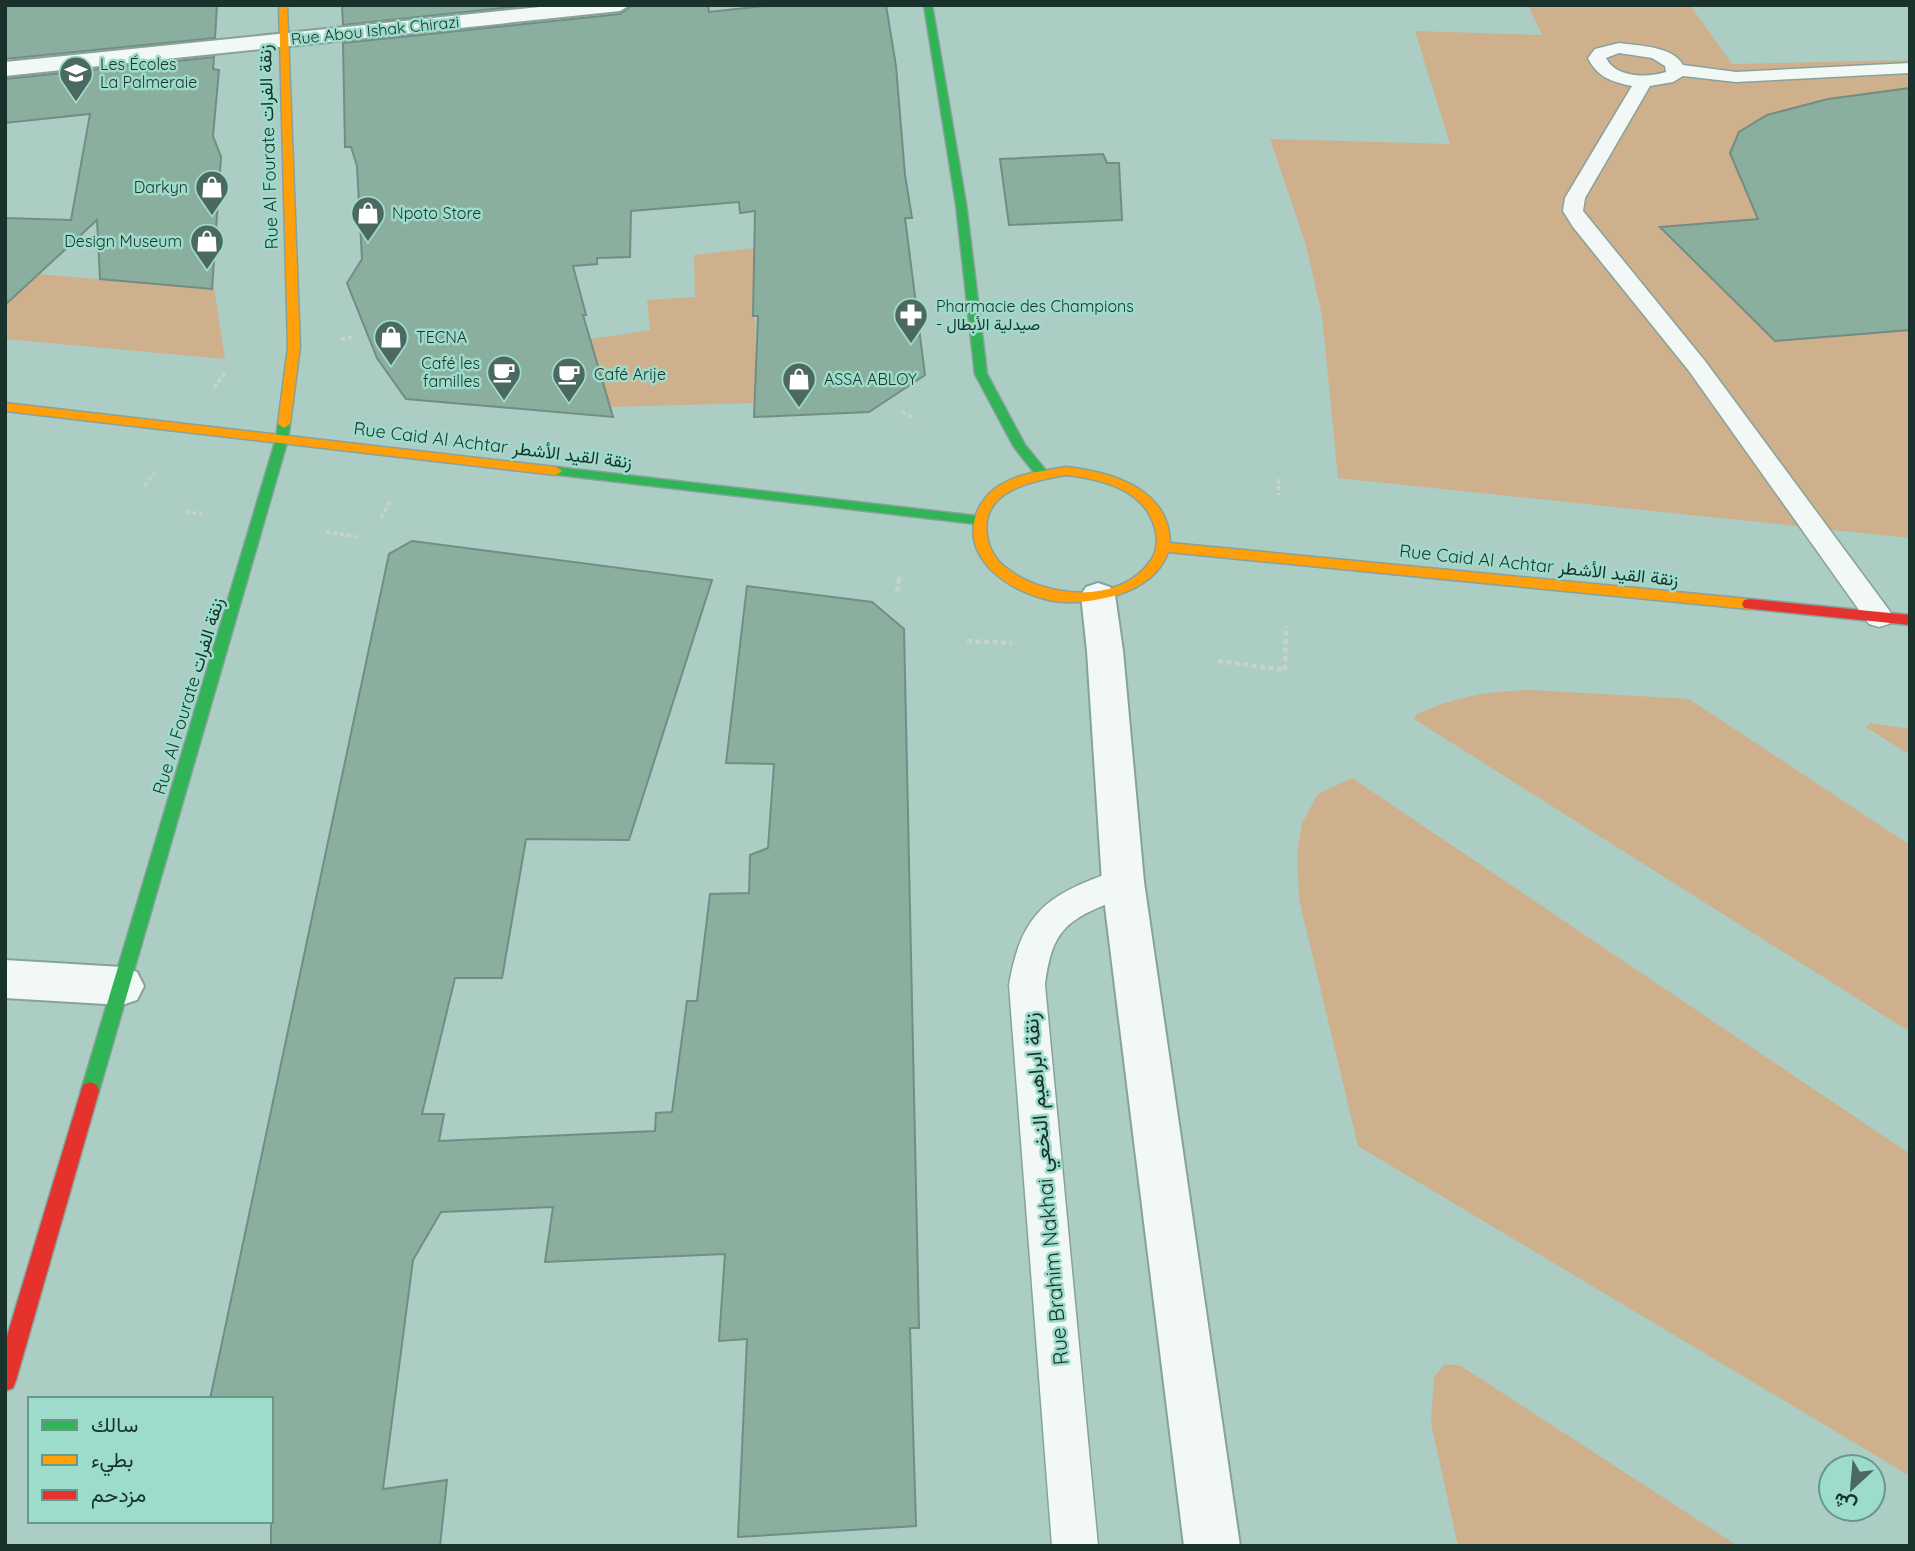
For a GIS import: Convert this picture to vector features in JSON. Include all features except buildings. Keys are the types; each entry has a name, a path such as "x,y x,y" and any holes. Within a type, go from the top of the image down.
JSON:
{"street":[{"name":"Rue Al Fourate زنقة الفرات","path":"5,1380 282,439 294,347 283,5"},
{"name":"Rue Abou Ishak Chirazi","path":"5,69 620,5"},
{"path":"928,5 961,204 981,374 1020,447 1042,473"},
{"name":"Rue Caid Al Achtar زنقة القيد الأشطر","path":"5,407 977,520"},
{"path":"1090,472 1131,487 1147,499 1158,514 1164,529 1164,547 1158,561 1144,576 1126,587 1098,595 1052,595 1009,579 992,566 982,552 977,538 977,520 988,500 1003,487 1042,473 1090,472"},
{"name":"Rue Caid Al Achtar زنقة القيد الأشطر","path":"1164,547 1910,620"},
{"path":"1098,595 1105,651 1123,882 1212,1546"},
{"path":"5,979 122,986"}],"lane":[{"path":"1676,70 1675,75 1668,79 1644,82 1611,74 1602,68 1597,58 1609,50 1632,48 1667,59 1676,70 1736,77 1910,68"},
{"path":"1644,82 1575,198 1573,211 1697,366 1879,617"},
{"name":"Rue Brahim Nakhai زنقة ابراهيم النخعي","path":"1075,1546 1027,985 1032,950 1048,925 1074,902 1123,882"}],"path":[{"path":"214,388 226,371"},
{"path":"902,412 914,418"},
{"path":"144,486 155,472"},
{"path":"1278,479 1279,495"},
{"path":"382,518 390,502"},
{"path":"185,512 202,514"},
{"path":"326,533 357,537"},
{"path":"897,592 900,573"},
{"path":"1218,660 1285,670 1286,626"},
{"path":"967,641 1012,643"}],"shaded area":[{"path":"1528,5 1690,5 1732,64 1910,60 1910,538 1338,478 1322,316 1306,245 1270,139 1450,144 1415,31 1542,35"},
{"path":"755,248 754,403 610,407 591,339 650,330 647,300 695,297 694,255"},
{"path":"39,274 201,288 213,281 225,359 5,339 5,305"},
{"path":"1532,690 1689,699 1910,845 1910,1017 1907,1030 1414,719 1417,714 1460,699 1487,693"},
{"path":"1870,723 1910,729 1910,755 1866,727"},
{"path":"1352,778 1910,1154 1910,1476 1887,1462 1887,1453 1872,1453 1358,1146 1299,899 1297,853 1302,823 1318,794"},
{"path":"1445,1364 1461,1366 1738,1546 1458,1546 1431,1423 1434,1377"}],"traffic: fast":[{"path":"928,5 961,204 981,374 1020,447 1042,473"},
{"path":"90,1091 282,439 284,424"},
{"path":"556,471 977,520"}],"traffic: slow":[{"path":"283,5 294,347 284,424"},
{"path":"5,407 556,471"},
{"path":"1066,471 1116,481 1138,493 1150,505 1159,518 1163,546 1159,560 1149,572 1126,587 1091,596 1065,597 1032,590 1016,582 989,559 981,544 979,528 983,511 989,502 1013,483 1066,471"},
{"path":"1164,547 1749,604"}],"traffic: jam":[{"path":"1749,604 1910,620"},
{"path":"5,1380 90,1091"}],"place":[{"name":"Les Écoles La Palmeraie","path":"76,103"},
{"name":"Darkyn","path":"212,217"},
{"name":"Npoto Store","path":"368,243"},
{"name":"Design Museum","path":"207,271"},
{"name":"Pharmacie des Champions - صيدلية الأبطال","path":"911,345"},
{"name":"TECNA","path":"391,367"},
{"name":"Café les familles","path":"504,402"},
{"name":"Café Arije","path":"569,404"},
{"name":"ASSA ABLOY","path":"799,409"}]}
